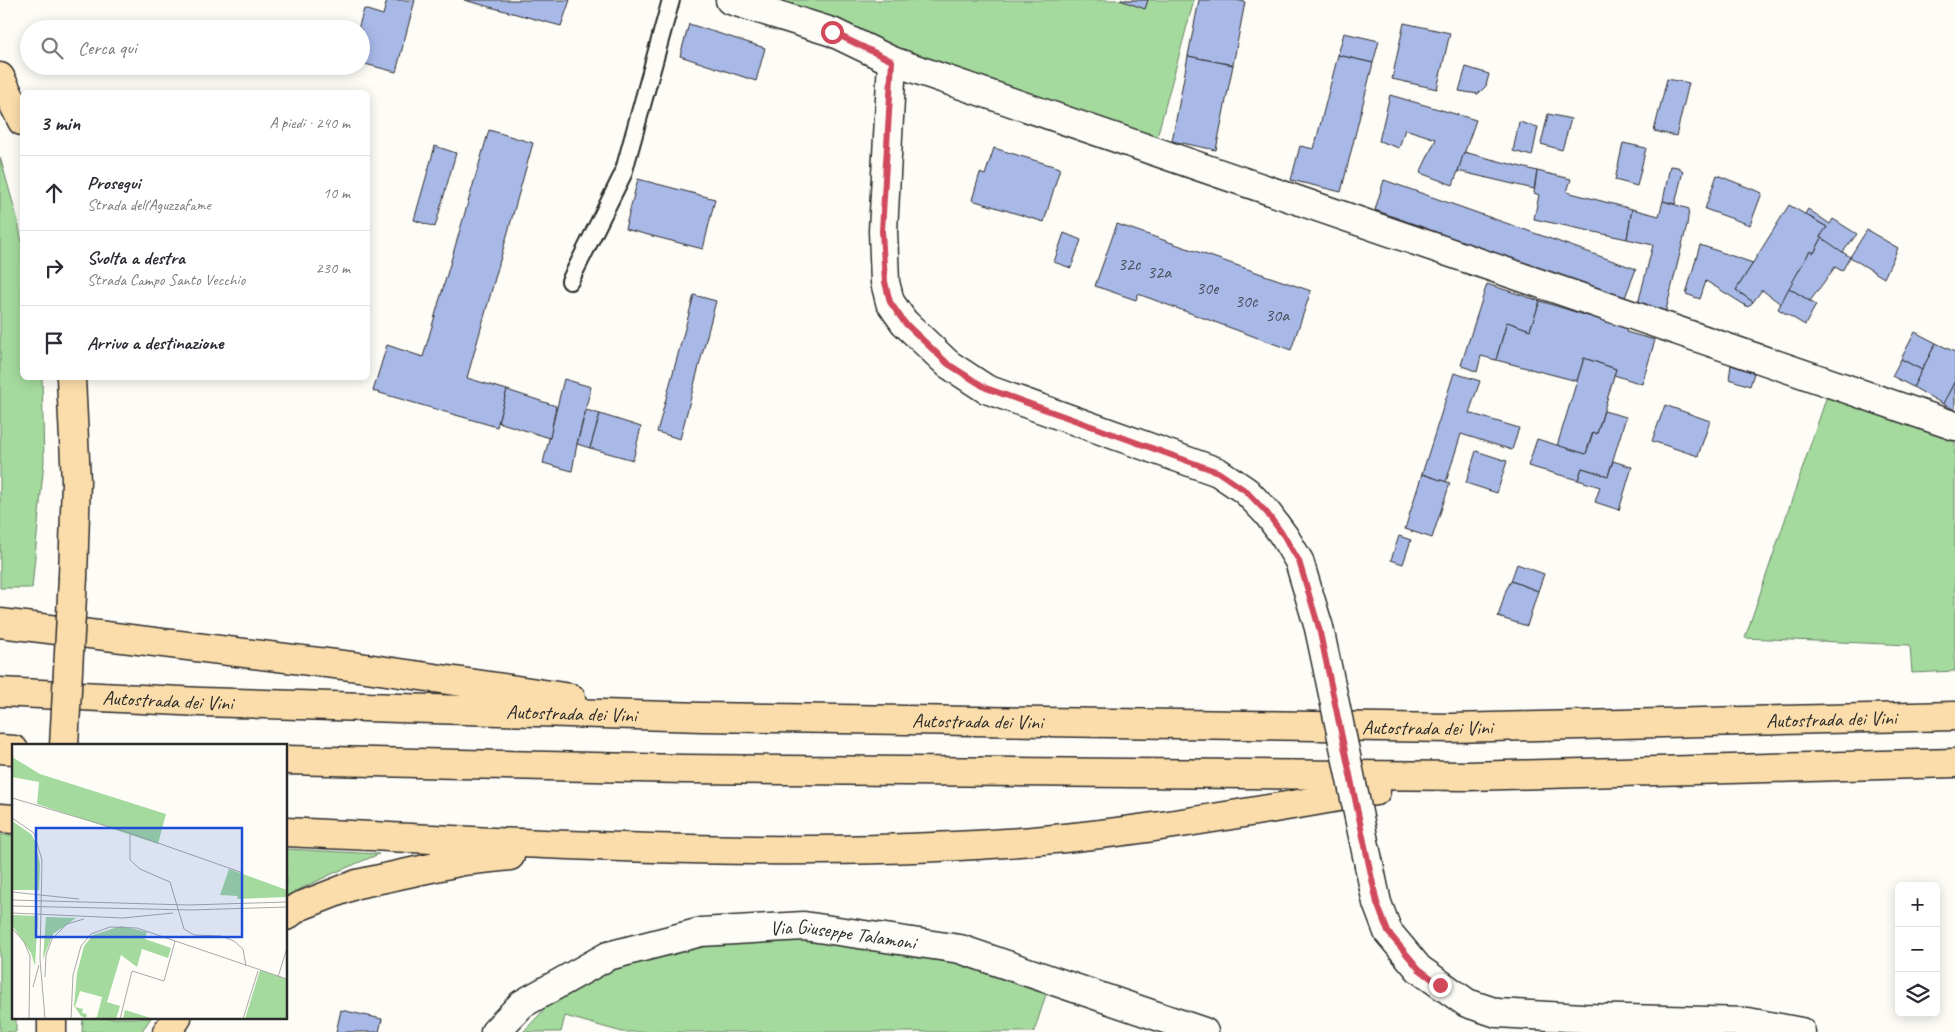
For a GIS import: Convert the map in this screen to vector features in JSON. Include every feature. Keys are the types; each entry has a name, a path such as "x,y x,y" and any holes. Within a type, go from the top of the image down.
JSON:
{"highway":[{"path":"0,77 20,116"},
{"path":"64,744 76,481 71,380"},
{"path":"0,623 359,667 702,717"},
{"name":"Autostrada dei Vini","path":"0,692 210,702 702,717 1451,728 1955,716"},
{"path":"288,760 684,769 1469,776 1955,763"},
{"path":"288,832 613,847 823,851 1007,843 1151,828 1469,776"},
{"path":"288,914 298,907 357,884 463,861 613,847"},
{"path":"167,1032 176,1020"}],"street":[{"path":"730,0 832,32 892,61 1955,426"},
{"path":"892,61 882,231 885,282 890,302 904,322 948,364 986,388 1218,472 1246,491 1278,528 1299,561 1319,628 1377,903 1388,932 1419,969 1466,1003 1497,1012 1557,1017 1748,1022 1801,1032"},
{"name":"Via Giuseppe Talamoni","path":"495,1032 522,1004 608,956 701,932 804,926 960,949 1204,1032"}],"lane":[{"path":"570,281 622,174 671,0"}],"green space":[{"path":"733,0 1194,0 1154,148"},
{"path":"0,157 20,232 20,380 42,380 44,461 32,588 0,588"},
{"path":"1830,387 1955,430 1955,671 1912,673 1910,645 1745,638"},
{"path":"0,835 12,835 12,1020 16,1020 16,1032 0,1032"},
{"path":"288,849 379,854 288,895"},
{"path":"803,927 1051,979 1034,1032 622,1032 565,1016 561,1032 523,1032 544,1010 519,1003 603,962"},
{"path":"83,1020 150,1020 141,1032 82,1032"}],"building":[{"path":"387,0 415,0 396,72 370,65 370,20 361,20 364,9 383,15"},
{"path":"464,0 570,0 561,26"},
{"path":"1120,0 1148,0 1145,9"},
{"path":"1199,0 1235,0 1245,2 1233,65 1188,56"},
{"path":"1404,23 1450,33 1437,89 1392,79"},
{"path":"689,24 765,48 756,81 680,56"},
{"path":"1344,33 1379,41 1373,63 1338,55"},
{"path":"1338,55 1373,63 1341,192 1291,180 1300,146 1314,149"},
{"path":"1188,56 1233,65 1216,150 1172,141"},
{"path":"1466,67 1489,74 1486,86 1478,94 1459,91"},
{"path":"1667,79 1689,83 1676,136 1654,131"},
{"path":"1390,95 1476,120 1453,185 1420,173 1436,139 1405,129 1399,148 1379,141"},
{"path":"1548,114 1571,119 1562,150 1541,144"},
{"path":"1519,122 1538,127 1532,156 1513,151"},
{"path":"489,130 533,143 467,378 507,390 497,427 373,391 387,345 423,357"},
{"path":"1623,143 1646,148 1637,186 1615,180"},
{"path":"435,146 456,153 435,227 414,220"},
{"path":"994,148 1060,168 1044,222 972,200 980,173 985,175"},
{"path":"1464,152 1537,171 1534,189 1458,171"},
{"path":"1670,166 1678,167 1683,171 1675,204 1663,201"},
{"path":"1537,171 1571,179 1567,192 1632,209 1627,239 1534,219 1539,195 1534,193"},
{"path":"1717,175 1762,193 1750,225 1705,209"},
{"path":"638,179 715,199 703,249 625,229"},
{"path":"1384,180 1636,269 1624,300 1375,210"},
{"path":"1663,201 1689,209 1687,225 1665,314 1638,304 1653,245 1627,239 1632,209 1659,216"},
{"path":"1789,205 1827,227 1820,237 1822,238 1814,253 1810,251 1781,304 1762,290 1753,302 1736,290"},
{"path":"1808,209 1830,224 1833,219 1857,234 1842,253 1820,237 1827,227 1805,214"},
{"path":"1117,224 1311,291 1291,350 1138,294 1136,300 1095,286"},
{"path":"1867,230 1898,248 1884,278 1850,257"},
{"path":"1064,233 1081,240 1071,268 1054,262"},
{"path":"1822,238 1850,257 1842,271 1835,267 1810,301 1789,288 1810,251 1814,253"},
{"path":"1700,245 1753,263 1736,290 1753,302 1748,307 1706,281 1700,299 1686,294"},
{"path":"1487,284 1540,301 1530,330 1507,322 1496,360 1481,356 1477,372 1461,365"},
{"path":"1789,288 1816,305 1805,325 1778,309"},
{"path":"694,295 716,301 680,439 657,432"},
{"path":"1540,301 1627,328 1626,332 1655,340 1642,384 1614,375 1616,369 1584,358 1577,381 1496,360 1507,322 1530,330"},
{"path":"1915,332 1936,343 1922,370 1901,359"},
{"path":"1936,343 1955,352 1955,381 1943,404 1913,387"},
{"path":"1584,358 1616,369 1597,434 1593,432 1586,454 1557,446"},
{"path":"1901,359 1922,370 1913,387 1892,376"},
{"path":"1731,365 1754,373 1750,386 1729,379"},
{"path":"1454,373 1480,381 1469,413 1519,428 1512,450 1461,434 1446,482 1422,474"},
{"path":"564,379 591,387 572,471 543,463"},
{"path":"1955,381 1955,410 1943,404"},
{"path":"507,390 556,406 550,438 498,422"},
{"path":"1665,405 1710,421 1698,456 1652,441"},
{"path":"586,410 600,414 590,448 577,444"},
{"path":"1604,411 1626,417 1608,476 1582,468 1578,480 1528,466 1537,439 1586,454 1593,432 1597,434"},
{"path":"600,414 641,427 633,460 590,448"},
{"path":"1476,451 1507,461 1497,493 1466,483"},
{"path":"1613,461 1632,467 1619,510 1595,502 1600,487 1578,480 1582,468 1608,476"},
{"path":"1422,474 1450,483 1432,538 1405,529"},
{"path":"1399,536 1411,540 1403,564 1391,560"},
{"path":"1517,564 1544,574 1538,591 1511,581"},
{"path":"1511,581 1538,591 1527,626 1498,617 1506,590"},
{"path":"341,1010 382,1019 379,1032 336,1032"}],"route":[{"path":"832,32 892,61 882,231 885,282 890,302 904,322 948,364 986,388 1218,472 1246,491 1267,513 1284,536 1299,561 1319,628 1377,903 1388,932 1419,969 1440,985"}]}
